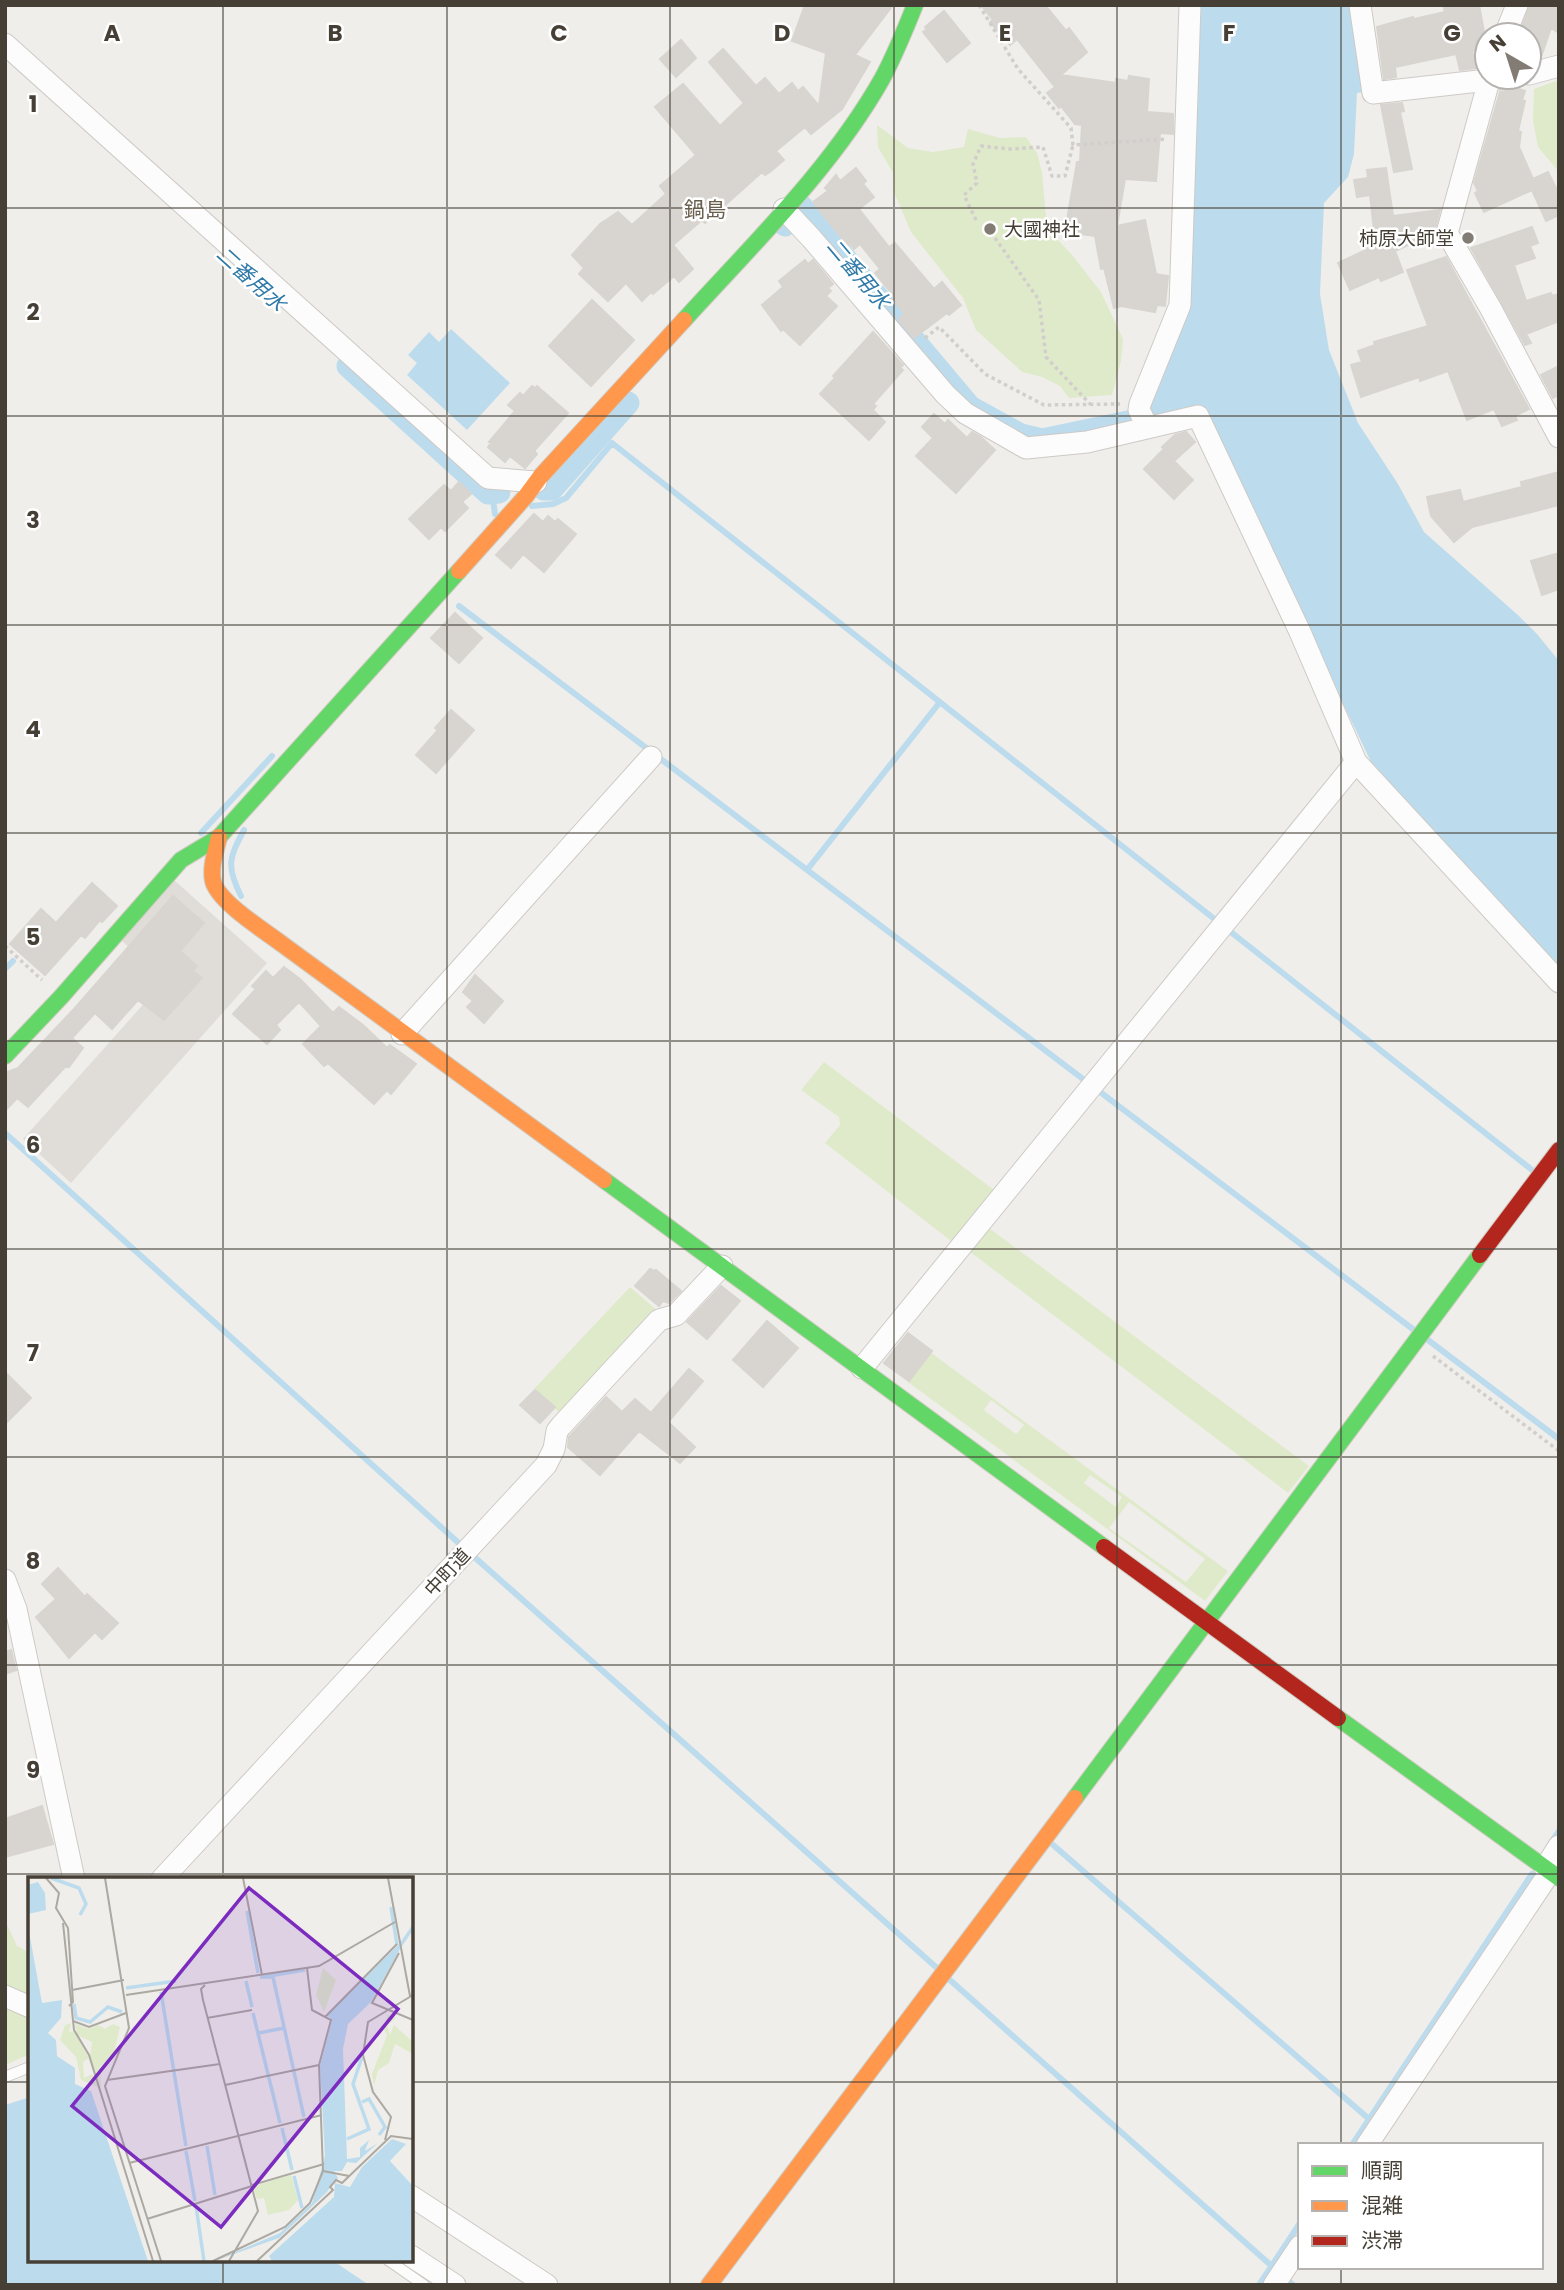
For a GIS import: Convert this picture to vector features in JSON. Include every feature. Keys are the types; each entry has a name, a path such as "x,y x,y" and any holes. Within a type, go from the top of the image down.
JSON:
{"street":[{"path":"5,1056 61,997 181,860 219,837 536,482 663,345 791,216 894,60 915,5"},
{"path":"1142,415 1180,305 1190,5"},
{"path":"1360,5 1373,93 1473,81"},
{"path":"5,44 488,478 536,482"},
{"path":"1486,91 1447,233 1559,437"},
{"path":"791,216 945,394 965,413 1026,448 1087,442 1142,415 1198,416 1300,632 1356,762 1559,982"},
{"path":"402,1034 651,757"},
{"path":"867,1362 1356,762"},
{"path":"219,837 212,867 215,886 260,927 402,1034 722,1266 867,1362 1210,1614 1551,1872"},
{"path":"709,2285 1559,1150"},
{"name":"中町道","path":"164,1877 546,1465 561,1426 659,1320 676,1315 722,1266"},
{"path":"5,1580 16,1609 74,1877"},
{"path":"1368,2143 1551,1872 1559,1846"},
{"path":"5,1996 28,2006"},
{"path":"413,2197 547,2285"},
{"path":"1278,2279 1298,2249"},
{"path":"413,2257 455,2285"}],"lane":[{"path":"5,2077 28,2068"},
{"path":"391,2262 424,2285"}],"path":[{"path":"976,220 964,195 977,183 973,164 981,146 1043,148 1052,176 1065,176 1073,145 1070,128 1018,69 979,5"},
{"path":"1073,145 1184,138"},
{"path":"995,238 1039,300 1046,357 1090,404"},
{"path":"921,340 939,327 985,374 1044,405 1090,404 1142,415"},
{"path":"5,946 61,997"},
{"path":"1419,1336 1559,1451"}],"shaded area":[{"path":"174,880 267,963 71,1183 23,1139 165,980 121,940"}],"green space":[{"path":"1559,80 1559,172 1538,147 1533,121 1534,91 1543,91 1543,86"},
{"path":"877,125 908,148 933,152 964,147 968,129 1000,138 1026,137 1037,153 1042,172 1047,228 1101,292 1123,339 1121,361 1112,395 1069,398 1060,386 1042,377 1022,372 976,330 963,298 911,232 894,192 893,173 878,147"},
{"path":"824,1062 994,1190 951,1241 825,1143 840,1125 839,1117 801,1090"},
{"path":"989,1228 1309,1466 1288,1493 969,1251"},
{"path":"630,1287 659,1312 562,1415 534,1389"},
{"path":"930,1352 1228,1571 1205,1601 908,1382","holes":["991,1400 1024,1425 1016,1434 984,1410","1090,1475 1122,1497 1116,1507 1084,1483","1129,1502 1205,1559 1186,1582 1109,1528"]},
{"path":"5,1920 17,1946 28,1952 28,2002 5,1992"},
{"path":"5,2003 28,2014 28,2055 5,2065"}],"water":[{"path":"1200,5 1350,5 1364,92 1357,93 1354,154 1348,177 1324,203 1320,294 1329,350 1358,423 1398,484 1424,532 1519,616 1559,661 1559,969 1371,762 1202,408 1156,415 1150,403 1189,298"},
{"path":"451,329 510,383 467,430 407,375 417,363 408,355 429,332 439,342"},
{"path":"28,2098 28,2262 335,2262 369,2285 5,2285 5,2105"}],"building":[{"path":"805,5 893,5 855,55 870,62 842,109 811,134 805,127 776,151 784,160 765,175 762,172 705,223 702,220 673,245 693,269 679,282 674,276 642,301 626,283 608,301 579,274 584,268 572,255 600,224 618,212 632,225 666,194 660,186 696,155 655,107 683,84 720,126 744,103 709,62 723,49 756,86 765,78 779,94 792,83 798,91 803,87 819,106 826,53 792,41"},
{"path":"981,5 1045,5 1066,31 1069,28 1087,52 1061,75 1116,83 1116,79 1128,81 1129,76 1149,79 1147,112 1173,114 1173,134 1160,133 1156,181 1125,179 1117,226 1145,220 1156,274 1168,276 1165,306 1157,305 1155,312 1121,306 1114,308 1104,268 1101,269 1095,236 1065,232 1077,162 1080,162 1082,125 1075,124 1061,106 1059,108 1047,93 1055,87 1017,39 1010,45 990,22 993,20"},
{"path":"1479,5 1482,21 1473,21 1473,68 1460,70 1456,54 1395,67 1396,77 1384,79 1377,27 1445,12 1444,8"},
{"path":"1530,5 1559,5 1559,33 1551,28 1543,51 1543,21 1524,21"},
{"path":"944,11 970,43 947,62 923,32 927,29 925,27"},
{"path":"681,40 696,58 676,77 660,59"},
{"path":"1525,91 1518,131 1521,132 1519,147 1533,179 1548,172 1559,194 1559,215 1546,221 1532,190 1484,212 1475,193 1478,191 1474,183 1500,92"},
{"path":"1402,103 1404,111 1400,112 1412,169 1394,172 1381,105"},
{"path":"856,168 866,181 863,184 874,197 859,209 889,247 895,243 934,289 942,282 961,305 914,338 899,320 904,313 893,299 895,298 875,273 880,269 860,244 854,249 850,244 848,246 813,202 828,191 825,188 836,175 840,181"},
{"path":"1386,168 1393,216 1440,210 1434,233 1395,251 1403,272 1381,281 1379,277 1350,290 1338,263 1366,250 1363,244 1375,239 1370,195 1357,197 1354,180 1368,178 1367,170"},
{"path":"1532,227 1538,243 1530,246 1535,258 1514,265 1526,301 1551,293 1552,296 1559,294 1559,321 1526,334 1531,343 1525,345 1471,248"},
{"path":"1446,257 1529,409 1515,416 1517,420 1502,426 1494,409 1467,420 1448,371 1420,381 1419,377 1361,397 1351,365 1362,362 1358,351 1375,345 1374,342 1428,326 1407,270"},
{"path":"805,260 808,264 813,260 833,284 828,288 831,291 826,296 837,306 800,345 783,329 781,331 762,305 783,287 779,281"},
{"path":"592,300 634,340 591,386 549,346"},
{"path":"873,332 903,365 900,368 903,370 873,404 876,406 873,410 885,422 869,440 820,394"},
{"path":"1559,366 1559,395 1553,398 1541,375"},
{"path":"532,386 537,386 568,413 534,451 537,454 525,468 510,456 505,462 488,447 491,443 489,442 515,411 508,405 520,393 523,396"},
{"path":"934,414 945,424 948,420 967,438 972,432 981,437 995,450 956,493 916,456 933,438 922,427"},
{"path":"1186,432 1195,442 1175,460 1162,447 1175,435"},
{"path":"1163,450 1193,480 1174,499 1144,469"},
{"path":"1559,472 1559,505 1472,527 1454,542 1431,516 1427,497 1460,490 1463,502 1522,487 1521,482"},
{"path":"459,482 471,494 462,502 468,508 445,531 441,527 429,539 409,519 444,485 451,491"},
{"path":"534,514 543,522 548,516 555,522 558,519 576,534 544,572 523,554 511,568 496,555"},
{"path":"1559,553 1559,589 1542,595 1531,561"},
{"path":"455,613 482,638 459,663 431,638"},
{"path":"451,710 474,730 436,773 416,755"},
{"path":"92,883 117,906 102,922 100,920 85,938 81,935 45,975 10,944 41,909 56,923"},
{"path":"173,896 204,923 180,951 197,966 193,971 202,978 164,1020 138,1000 112,1029 95,1013 72,1038 83,1048 69,1067 65,1067 28,1107 17,1098 5,1111 5,1073 18,1068 74,1009"},
{"path":"284,967 300,979 333,1013 339,1007 387,1048 390,1045 416,1064 391,1094 387,1090 374,1104 328,1063 324,1066 303,1044 321,1026 299,1002 276,1025 280,1030 267,1044 233,1014 256,989 252,986 266,971 273,978"},
{"path":"475,975 503,1001 484,1023 467,1007 473,1001 463,992"},
{"path":"650,1269 656,1270 681,1291 669,1303 663,1301 659,1306 635,1286"},
{"path":"721,1286 740,1301 707,1339 687,1322"},
{"path":"767,1321 798,1348 763,1387 733,1360"},
{"path":"908,1333 932,1351 909,1381 884,1363"},
{"path":"689,1369 703,1381 668,1422 695,1447 680,1463 639,1431 600,1475 568,1447 569,1437 606,1397 622,1412 635,1399 651,1413"},
{"path":"5,1372 31,1398 5,1424"},
{"path":"535,1390 555,1407 540,1423 520,1405"},
{"path":"58,1568 85,1597 87,1594 118,1623 102,1639 95,1632 69,1658 36,1617 56,1599 42,1584"},
{"path":"11,1650 16,1670 5,1674 5,1652"},
{"path":"42,1806 53,1844 5,1857 5,1819"}],"waterway":[{"name":"二番用水","path":"785,225 801,206 970,407 1021,435 1042,440 1133,421 1153,408"},
{"name":"二番用水","path":"348,366 488,493 499,492"},
{"name":"二番用水","path":"544,489 552,489 628,403"},
{"path":"532,506 553,504 566,498 612,443 1532,1170"},
{"path":"492,493 495,514"},
{"path":"459,606 1414,1330"},
{"path":"807,870 940,702"},
{"path":"201,833 272,756"},
{"path":"241,896 233,877 231,862 244,830"},
{"path":"5,969 13,961"},
{"path":"5,1133 462,1546 937,1968"},
{"path":"1428,1340 1559,1439"},
{"path":"1550,1844 1559,1831"},
{"path":"1052,1844 1369,2119"},
{"path":"1353,2143 1532,1874"},
{"path":"950,1980 1293,2285"},
{"path":"1259,2285 1298,2226"}],"traffic: fast":[{"path":"684,320 790,205 839,144 882,79 915,5"},
{"path":"5,1056 61,997 181,860 219,837 459,571"},
{"path":"604,1180 1104,1547"},
{"path":"1075,1798 1480,1255"},
{"path":"1338,1718 1559,1878"}],"traffic: slow":[{"path":"459,571 540,477 684,320"},
{"path":"219,837 213,864 213,881 233,907 604,1180"},
{"path":"709,2285 1075,1798"}],"traffic: jam":[{"path":"1480,1255 1559,1150"},
{"path":"1104,1547 1338,1718"}],"place":[{"name":"大國神社","path":"990,229"},
{"name":"柿原大師堂","path":"1468,238"}],"district":[{"name":"鍋島","path":"705,210"}]}
